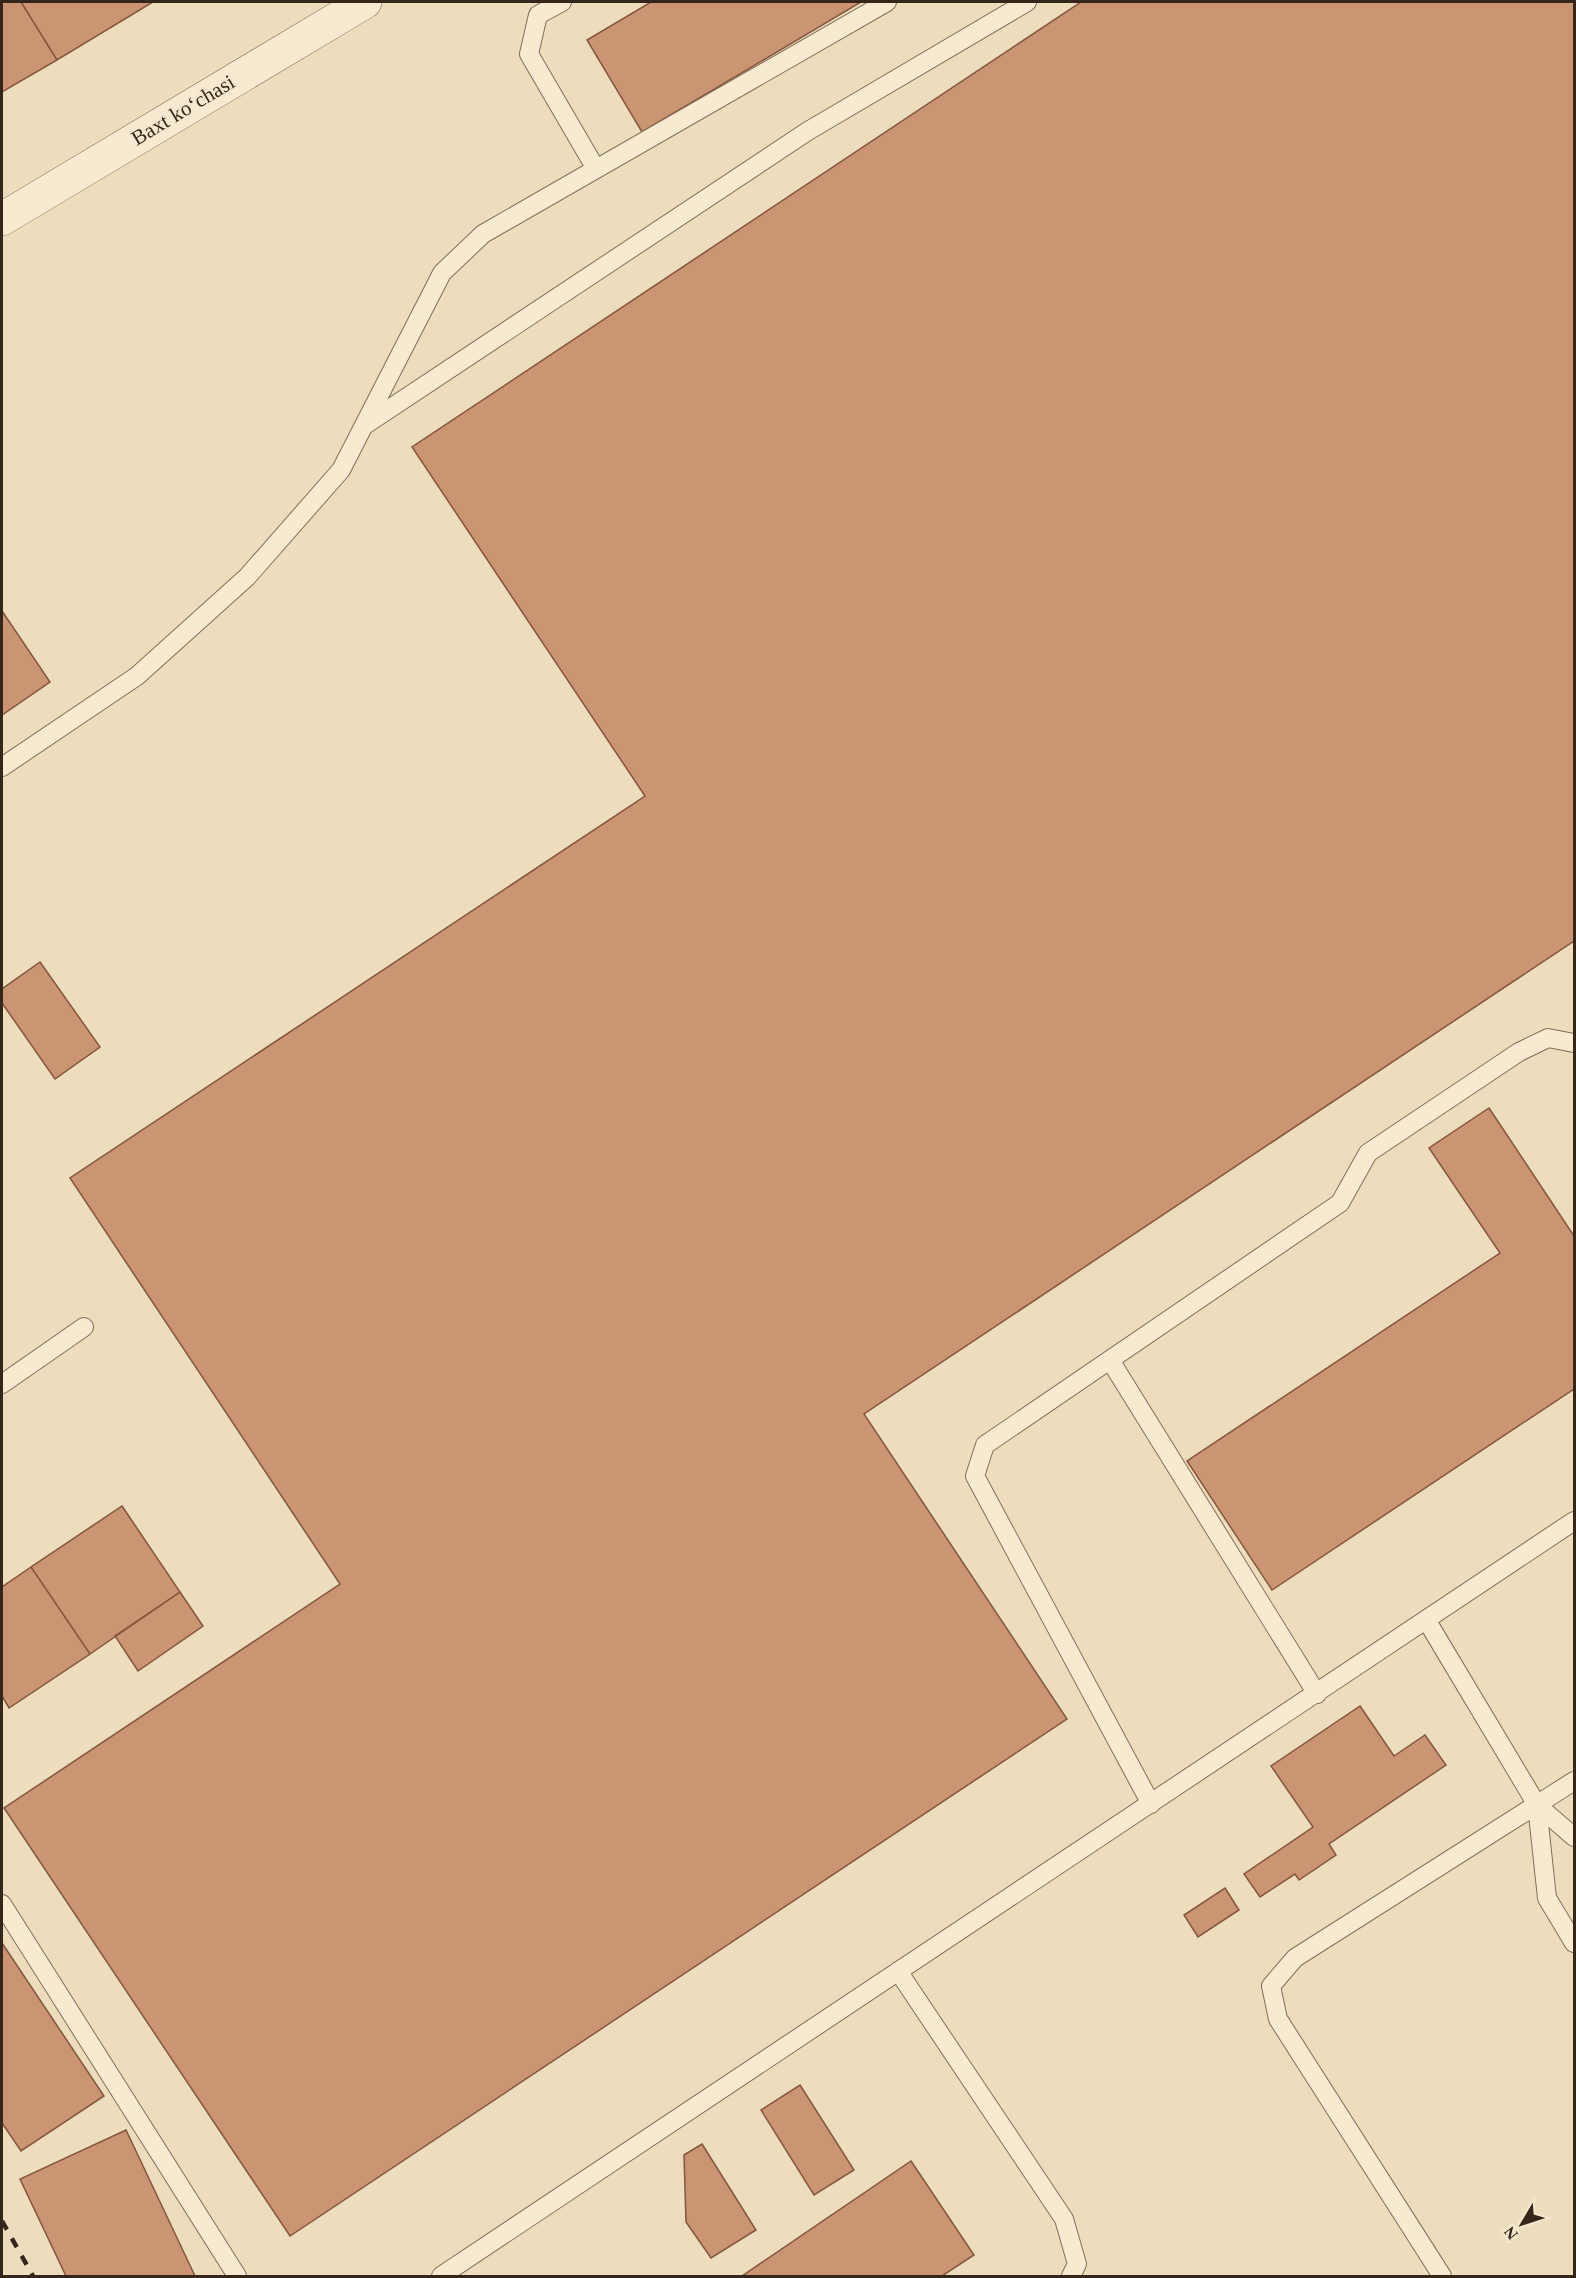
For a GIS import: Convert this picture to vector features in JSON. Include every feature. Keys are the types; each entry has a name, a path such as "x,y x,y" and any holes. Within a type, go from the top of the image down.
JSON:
{"street":[{"name":"Baxt koʻchasi","path":"2,219 365,2"}],"lane":[{"path":"562,2 538,15 529,54 596,169"},
{"path":"2,766 137,676 247,577 341,470 442,273 483,234 887,2"},
{"path":"363,426 808,131 1027,2"},
{"path":"1151,1804 975,1476 985,1445 1340,1203 1368,1154 1518,1052 1548,1038 1575,1043"},
{"path":"2,1384 84,1327"},
{"path":"1110,1360 1317,1694"},
{"path":"441,2277 1575,1521"},
{"path":"1427,1621 1537,1805 1575,1837"},
{"path":"1442,2277 1278,2019 1271,1986 1295,1958 1575,1781"},
{"path":"1537,1805 1547,1898 1575,1942"},
{"path":"2,1904 237,2277"},
{"path":"898,1971 1064,2218 1077,2264 1071,2277"}],"building":[{"path":"2,2 21,2 57,60 2,92"},
{"path":"21,2 153,2 57,60"},
{"path":"651,2 861,2 642,132 587,40"},
{"path":"1081,2 1574,2 1574,941 864,1414 1067,1719 290,2236 4,1808 340,1584 70,1178 645,796 412,447"},
{"path":"2,611 50,682 2,715"},
{"path":"40,962 100,1047 55,1079 2,1003 2,989"},
{"path":"1489,1108 1574,1236 1574,1389 1272,1590 1187,1461 1500,1253 1429,1148"},
{"path":"122,1506 180,1592 90,1654 31,1567"},
{"path":"31,1567 90,1654 9,1708 2,1696 2,1587"},
{"path":"180,1592 203,1626 138,1671 115,1636"},
{"path":"1360,1706 1394,1756 1425,1735 1446,1765 1329,1844 1336,1855 1299,1880 1295,1874 1260,1897 1244,1874 1313,1827 1271,1766"},
{"path":"1225,1888 1239,1910 1198,1937 1184,1915"},
{"path":"2,1943 104,2096 21,2151 2,2123"},
{"path":"800,2085 854,2170 814,2195 761,2110"},
{"path":"126,2130 195,2276 66,2276 20,2179"},
{"path":"702,2144 756,2230 711,2258 686,2222 684,2155"},
{"path":"911,2161 974,2255 942,2276 742,2276"}],"railway":[{"path":"2,2221 33,2276"}]}
